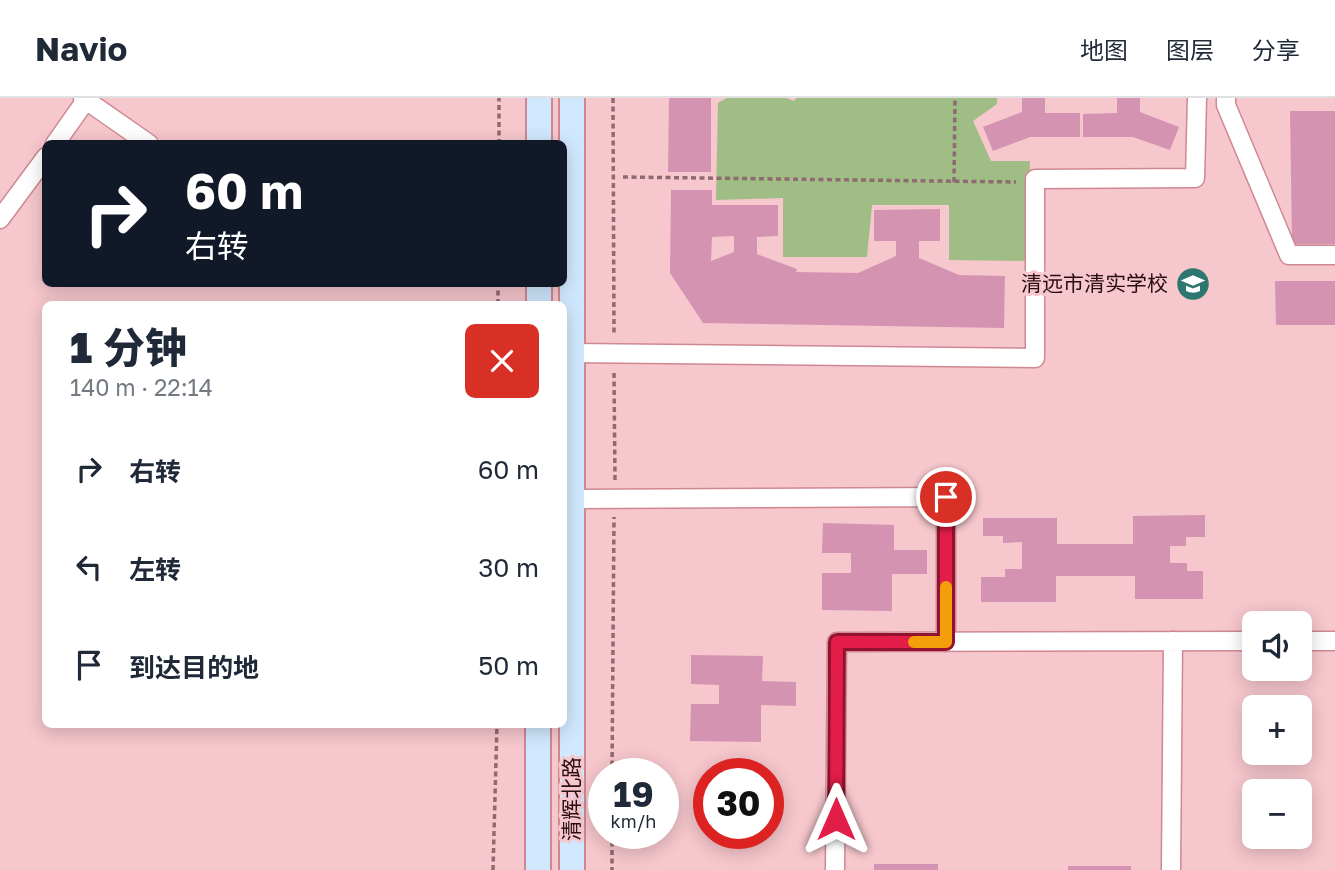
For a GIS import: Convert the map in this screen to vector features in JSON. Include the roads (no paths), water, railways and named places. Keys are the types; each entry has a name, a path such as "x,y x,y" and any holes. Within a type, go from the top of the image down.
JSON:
{"main road":[{"path":"539,98 539,140"},
{"name":"清辉北路","path":"572,98 572,870"},
{"name":"清辉北路","path":"538,728 538,870"}],"street":[{"path":"572,353 1035,358 1035,179 1195,178 1197,98"},
{"path":"1226,98 1226,105 1289,255 1335,255"},
{"path":"58,140 84,99 143,140"},
{"path":"0,219 42,162"},
{"path":"572,499 946,497 946,642"},
{"path":"1171,870 1173,641"},
{"path":"835,870 837,642 1242,641"},
{"path":"1312,641 1335,641"}],"place":[{"name":"清远市清实学校","path":"1193,284"}]}
